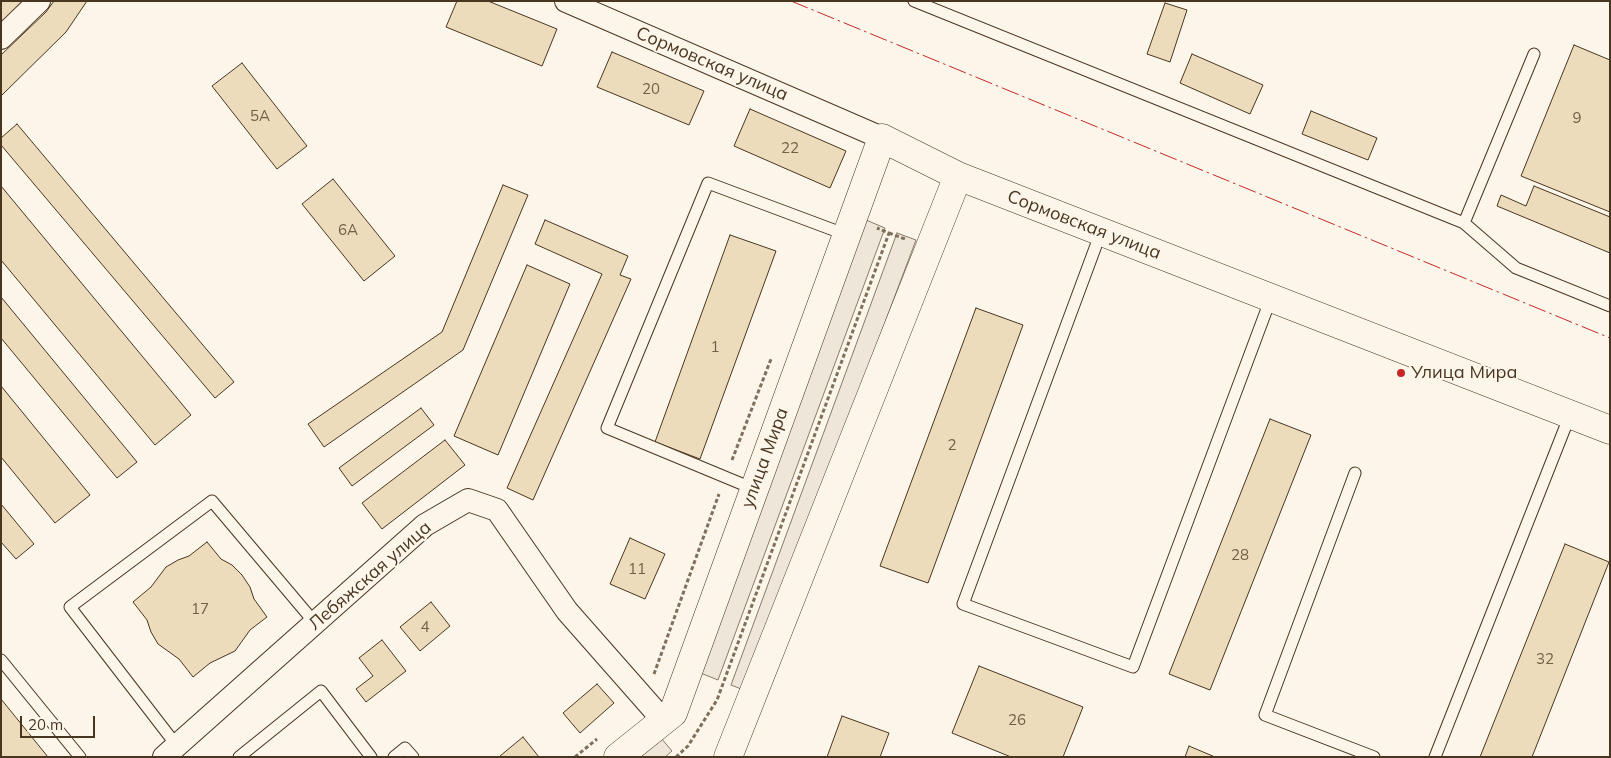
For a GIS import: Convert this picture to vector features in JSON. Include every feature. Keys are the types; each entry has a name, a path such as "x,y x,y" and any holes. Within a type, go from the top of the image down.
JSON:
{"street":[{"path":"1,38 39,1"},
{"name":"Сормовская улица","path":"566,1 882,138 958,176 1610,430"},
{"name":"улица Мира","path":"618,757 673,713 882,138"},
{"path":"728,757 958,176"},
{"name":"Лебяжская улица","path":"170,752 425,525 468,500 497,510 567,611 663,720"}],"lane":[{"path":"914,1 1464,223 1516,268 1610,306"},
{"path":"1464,223 1534,54"},
{"path":"754,488 607,428 708,183 847,235"},
{"path":"1101,232 963,604 1133,667 1270,298"},
{"path":"1434,757 1570,415"},
{"path":"1355,474 1265,715 1374,757"},
{"path":"170,752 70,607 212,501 315,623"},
{"path":"1,660 80,757"},
{"path":"239,757 321,691 371,757"},
{"path":"394,757 405,748 413,757"}],"path":[{"path":"873,227 907,240"},
{"path":"676,757 688,746 717,700 889,233"}],"shaded area":[{"path":"866,220 885,228 718,680 698,672"},
{"path":"897,233 916,240 746,691 731,685"},
{"path":"661,738 672,751 665,757 638,757"}],"building":[{"path":"1,1 27,1 1,26"},
{"path":"54,1 87,1 66,32 1,96 1,55 46,12"},
{"path":"457,1 488,1 557,29 542,66 446,27"},
{"path":"1165,3 1187,10 1170,62 1147,54"},
{"path":"1574,45 1610,60 1610,212 1521,176"},
{"path":"612,52 704,91 689,125 597,87"},
{"path":"1192,54 1263,85 1250,114 1180,83"},
{"path":"242,63 307,146 277,169 212,86"},
{"path":"750,109 846,151 830,188 734,146"},
{"path":"1311,111 1377,138 1368,160 1302,134"},
{"path":"17,124 234,382 215,398 1,145 1,138"},
{"path":"333,179 395,256 364,281 302,204"},
{"path":"503,185 528,195 463,350 324,447 308,424 442,332"},
{"path":"1,186 191,415 155,445 1,260"},
{"path":"1534,186 1610,217 1610,253 1497,206 1501,195 1526,206"},
{"path":"545,220 628,256 620,275 631,279 533,500 507,488 602,274 535,244"},
{"path":"730,235 776,251 700,459 655,442"},
{"path":"527,265 570,284 498,455 454,436"},
{"path":"1,297 137,462 117,478 1,338"},
{"path":"976,308 1023,325 928,583 880,566"},
{"path":"1,386 90,495 55,523 1,457"},
{"path":"421,408 434,425 352,486 339,468"},
{"path":"1270,419 1311,435 1210,690 1169,674"},
{"path":"445,440 465,465 382,529 362,503"},
{"path":"1,504 34,544 16,559 1,542"},
{"path":"630,538 665,554 645,599 610,584"},
{"path":"207,542 221,559 232,565 242,575 250,587 254,599 267,617 250,630 235,651 210,663 193,677 179,659 158,644 147,620 133,602 151,587 166,567 189,556"},
{"path":"1565,544 1609,562 1532,757 1480,757"},
{"path":"431,602 450,626 420,651 400,627"},
{"path":"382,640 406,671 366,702 356,689 373,676 359,658"},
{"path":"979,666 1083,707 1063,757 1011,757 952,733"},
{"path":"597,684 614,703 580,733 563,713"},
{"path":"1,699 48,757 1,757"},
{"path":"842,716 889,733 880,757 827,757"},
{"path":"523,737 539,757 500,756"},
{"path":"1189,746 1215,757 1185,757"}],"power":[{"path":"791,1 1610,338"}],"place":[{"name":"Улица Мира","path":"1401,373"}]}
